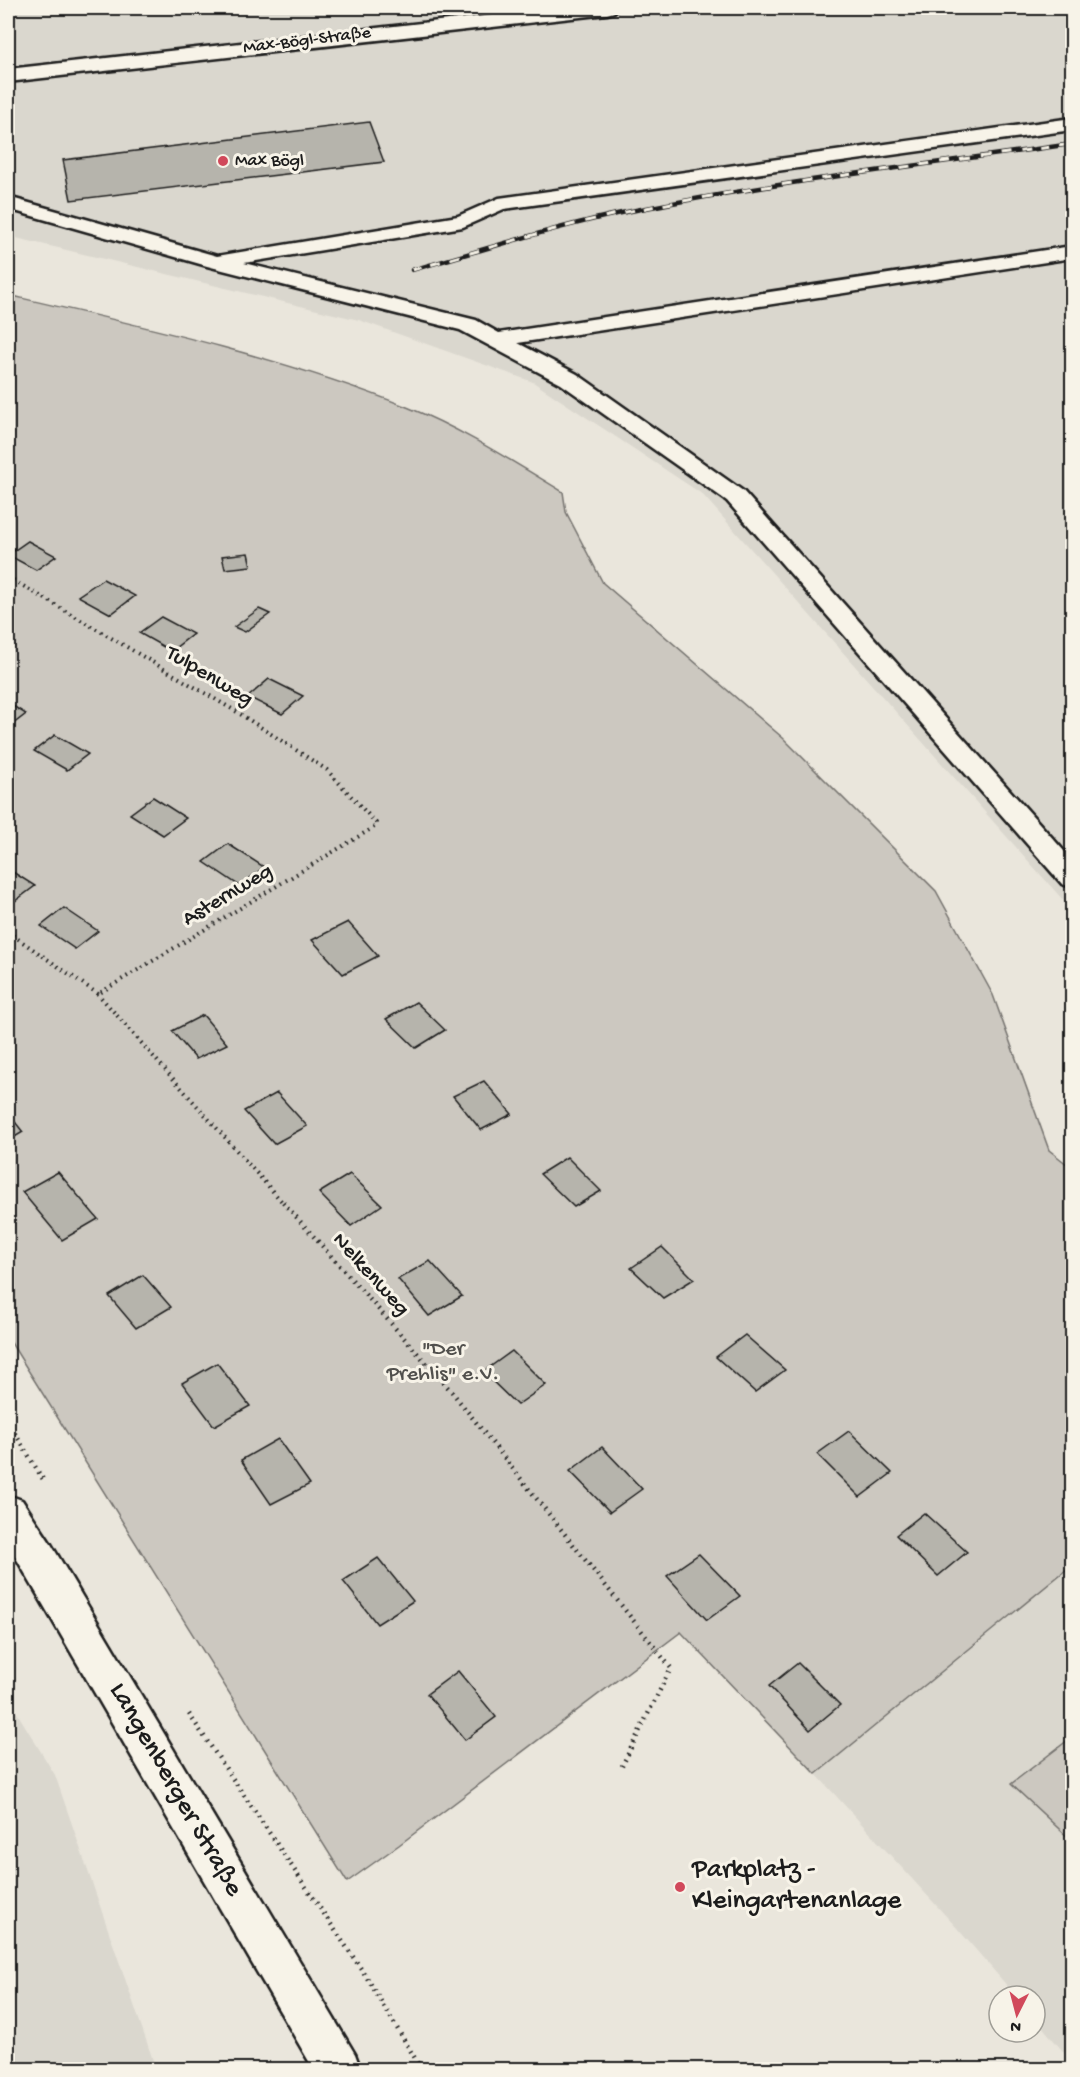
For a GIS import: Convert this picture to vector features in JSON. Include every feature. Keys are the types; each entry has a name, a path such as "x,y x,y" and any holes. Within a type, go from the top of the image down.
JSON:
{"street":[{"name":"Max-Bögl-Straße","path":"8,76 477,14 607,8"},
{"name":"Langenberger Straße","path":"8,1512 37,1556 339,2070"}],"lane":[{"path":"214,262 463,221 499,204 1072,124"},
{"path":"8,203 214,262 468,325 569,379 735,496 1072,876"},
{"path":"496,340 1072,252"}],"path":[{"name":"Tulpenweg","path":"8,577 237,712 327,770 376,823 376,826"},
{"name":"Asternweg","path":"98,994 376,826"},
{"path":"8,932 98,994"},
{"name":"Nelkenweg","path":"98,994 452,1392 671,1668 621,1768"},
{"path":"8,1422 48,1486"},
{"path":"184,1706 366,1976 422,2070"}],"shaded area":[{"path":"8,8 1072,8 1072,910 702,494 533,382 359,320 8,236"},
{"path":"1072,1565 1072,2062 1047,2032 1047,1984 1006,1984 816,1774"},
{"path":"8,1698 55,1775 156,2069 8,2069"}],"green space":[{"name":"\"Der Prehlis\" e.V.","path":"8,295 209,343 358,389 448,425 563,492 566,512 603,583 783,738 936,891 993,995 1049,1150 1072,1168 1072,1565 816,1774 681,1632 347,1882 8,1338"},
{"path":"1072,1737 1072,1841 1011,1784"}],"building":[{"name":"Max Bögl","path":"369,122 384,162 71,200 63,160"},
{"path":"28,541 56,556 36,570 8,555"},
{"path":"248,553 251,566 225,569 222,556"},
{"path":"103,579 135,596 111,614 78,596"},
{"path":"259,609 270,614 245,632 234,627"},
{"path":"161,617 193,634 171,651 139,633"},
{"path":"269,679 303,696 282,714 248,697"},
{"path":"8,703 26,714 8,728"},
{"path":"55,735 88,754 67,770 34,751"},
{"path":"153,797 186,818 163,835 130,814"},
{"path":"228,844 264,867 240,886 204,862"},
{"path":"8,869 35,886 11,904 8,902"},
{"path":"64,908 98,931 75,949 41,926"},
{"path":"348,922 378,956 343,974 312,940"},
{"path":"416,1002 445,1030 416,1048 386,1019"},
{"path":"203,1015 227,1044 196,1059 172,1031"},
{"path":"484,1081 512,1114 481,1130 453,1096"},
{"path":"277,1093 307,1126 274,1144 244,1111"},
{"path":"8,1113 23,1132 8,1141"},
{"path":"567,1157 601,1191 574,1207 540,1174"},
{"path":"58,1172 98,1219 62,1240 22,1192"},
{"path":"350,1174 382,1205 351,1226 319,1193"},
{"path":"662,1247 694,1279 663,1298 631,1268"},
{"path":"430,1261 462,1296 429,1316 398,1279"},
{"path":"143,1275 171,1307 136,1328 109,1296"},
{"path":"745,1335 785,1370 755,1392 716,1357"},
{"path":"512,1351 546,1385 517,1405 483,1372"},
{"path":"217,1363 250,1406 214,1426 182,1383"},
{"path":"849,1431 892,1473 860,1497 817,1454"},
{"path":"278,1439 310,1484 271,1504 241,1460"},
{"path":"602,1447 642,1489 610,1512 570,1471"},
{"path":"924,1513 967,1552 938,1576 896,1535"},
{"path":"699,1554 740,1596 707,1620 667,1576"},
{"path":"378,1558 413,1601 377,1624 343,1581"},
{"path":"798,1663 840,1705 810,1730 769,1686"},
{"path":"458,1671 496,1717 465,1740 427,1694"}],"railway":[{"path":"412,270 551,230 636,210 799,182 1072,144"}],"place":[{"name":"Max Bögl","path":"223,161"},
{"name":"Parkplatz - Kleingartenanlage","path":"680,1887"}]}
